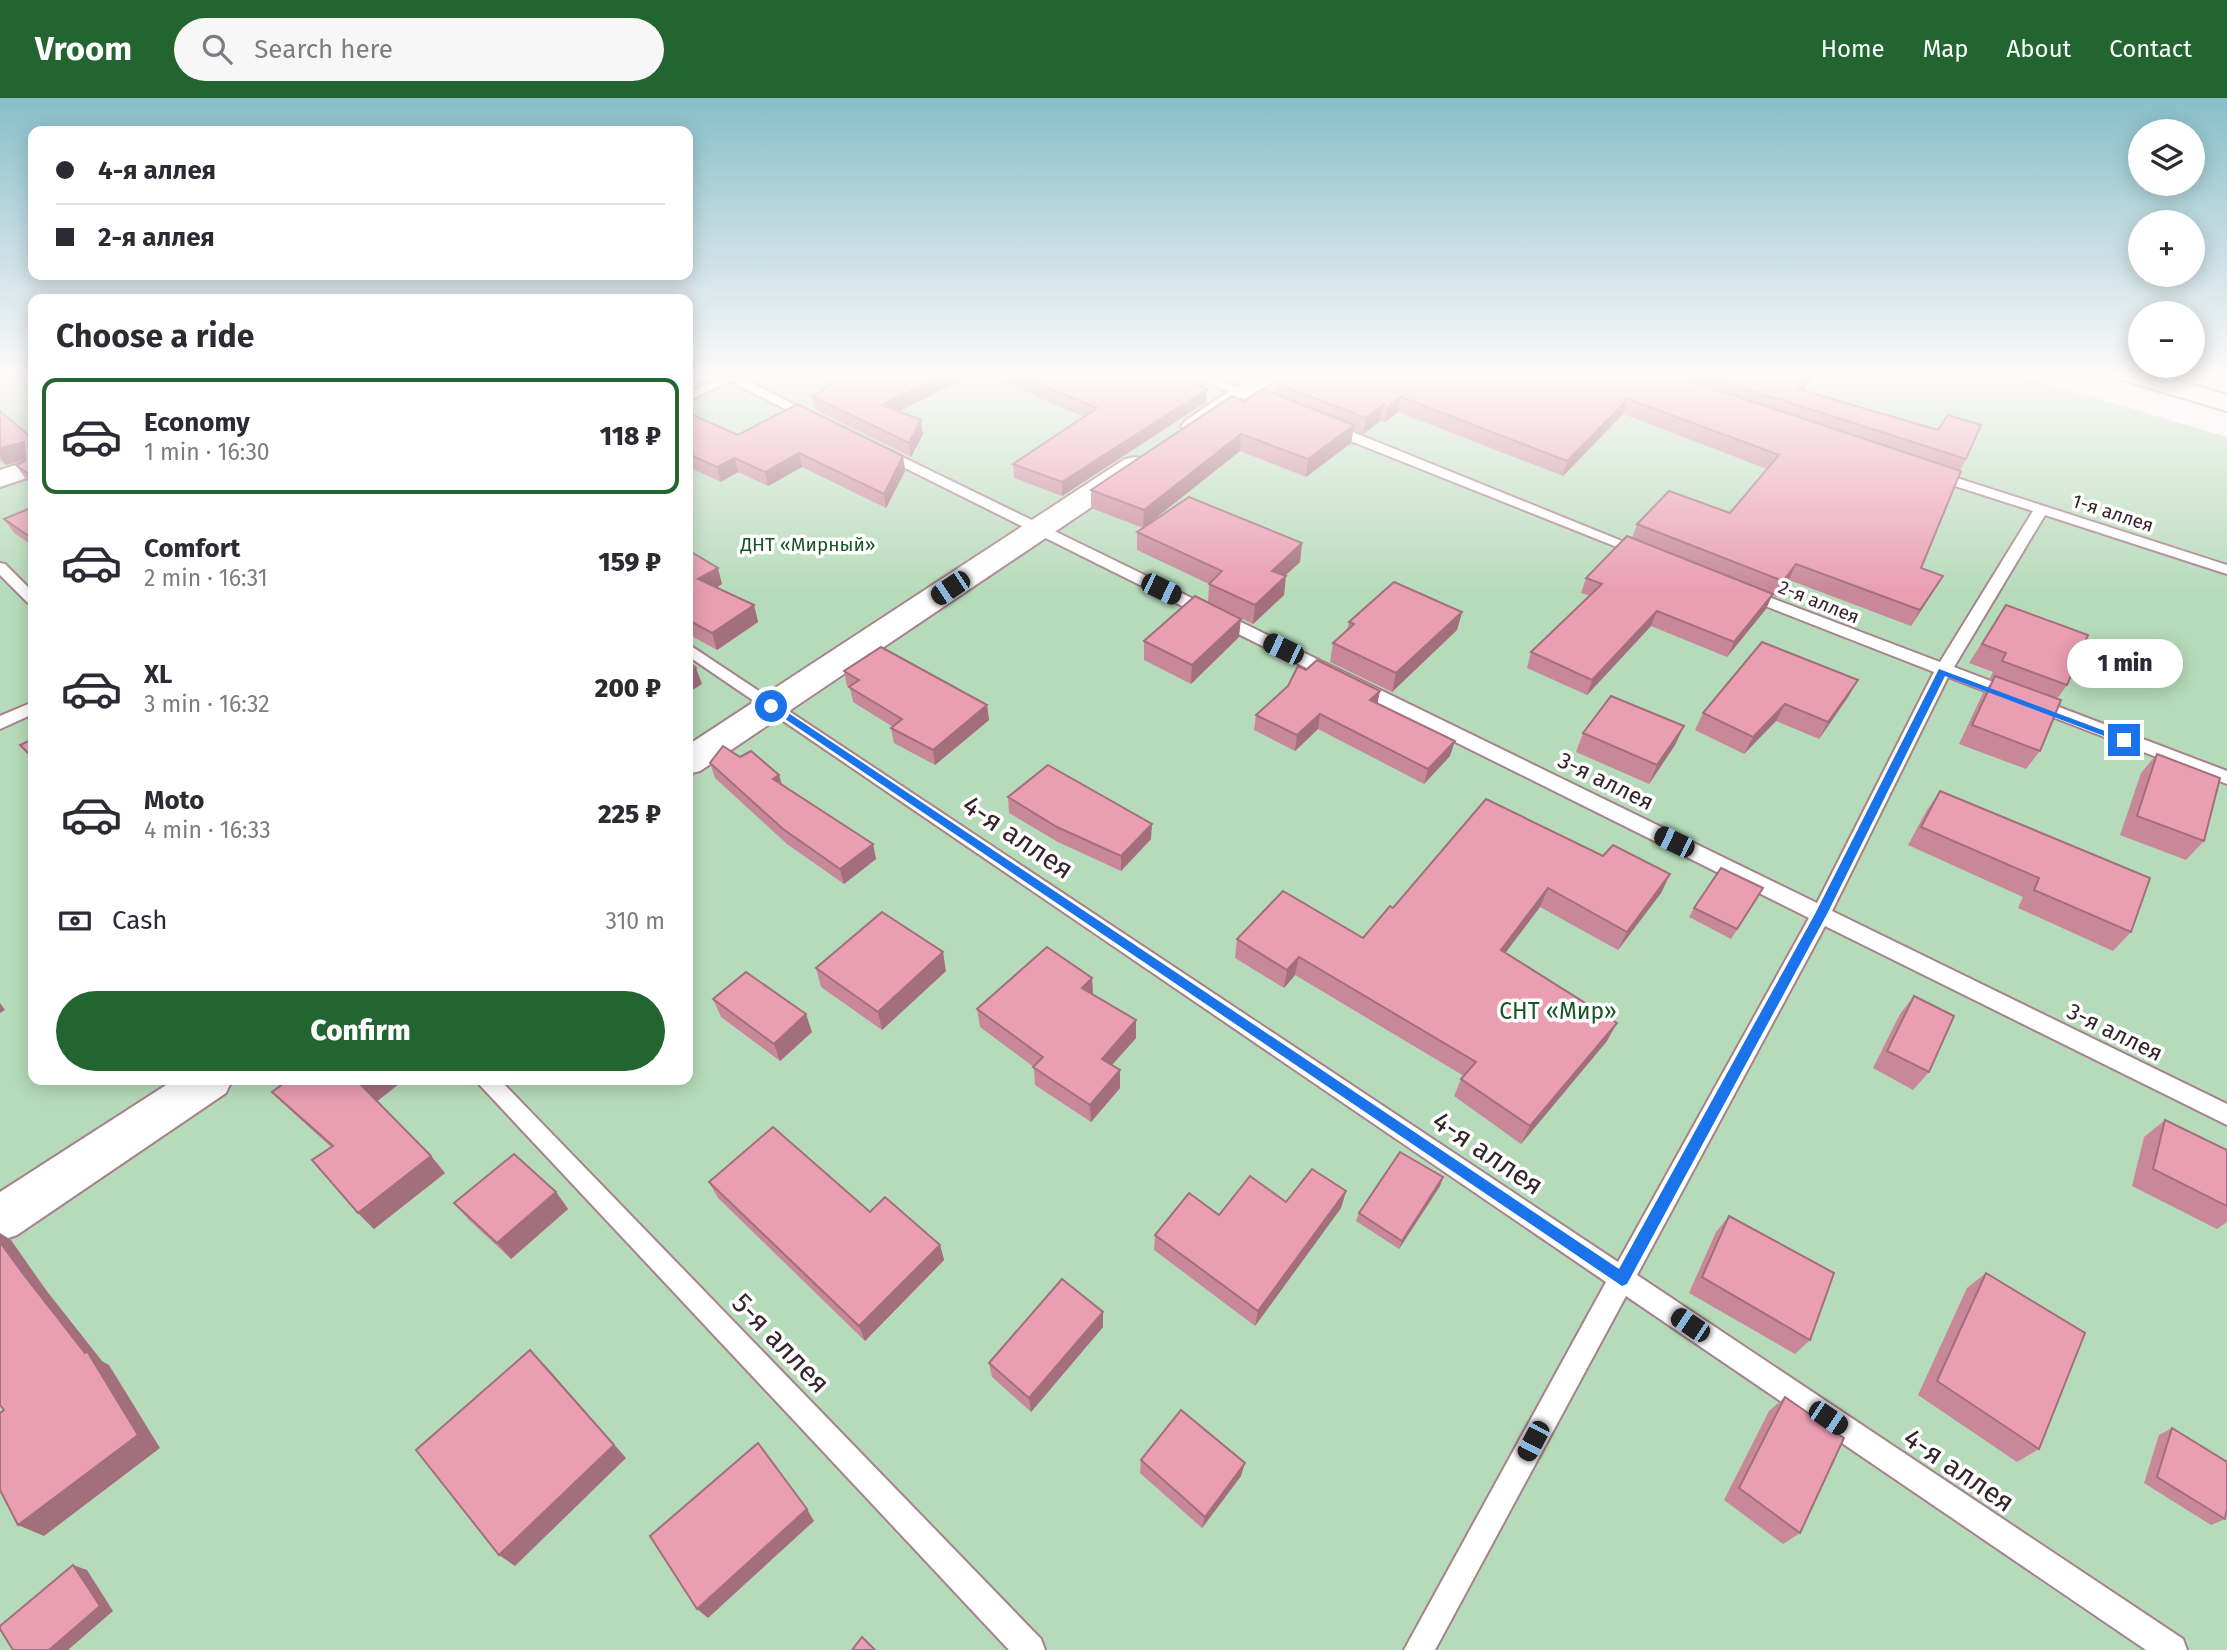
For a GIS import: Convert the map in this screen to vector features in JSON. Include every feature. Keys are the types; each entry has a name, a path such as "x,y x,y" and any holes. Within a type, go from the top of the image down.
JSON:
{"street":[{"path":"693,759 1162,446"},
{"path":"0,479 28,469"},
{"path":"0,1219 202,1085"}],"lane":[{"name":"3-я аллея","path":"873,446 2227,1115"},
{"path":"1376,446 1657,558"},
{"name":"1-я аллея","path":"1912,467 2227,570"},
{"path":"1419,1650 1821,914 1942,671 2041,510"},
{"path":"0,567 28,595"},
{"name":"2-я аллея","path":"1735,589 1942,671 2227,778"},
{"path":"693,652 771,706"},
{"name":"4-я аллея","path":"771,706 2172,1650"},
{"path":"0,723 28,709"},
{"name":"5-я аллея","path":"491,1085 1030,1650"}],"green space":[{"name":"СНТ «Мир»","path":"0,446 28,446 28,1085 693,1085 693,446 2227,446 2227,1650 0,1650"}],"building":[{"path":"24,446 28,446 28,474 16,465 25,461"},
{"path":"693,446 883,446 903,456 884,494 799,453 765,472 735,458 717,467 693,456"},
{"path":"1039,446 1117,446 1062,482 1013,464"},
{"path":"1156,446 1225,446 1144,510 1091,490"},
{"path":"1274,446 1325,446 1308,459"},
{"path":"1529,446 1581,446 1567,461"},
{"path":"1756,446 1887,446 1961,471 1921,568 1943,576 1920,610 1796,564 1783,581 1637,524 1669,491 1730,513 1779,455"},
{"path":"1927,446 1972,446 1966,459"},
{"path":"1189,497 1302,543 1272,571 1286,576 1255,605 1209,584 1222,571 1137,532"},
{"path":"28,509 28,536 4,519"},
{"path":"1627,536 1773,594 1734,642 1657,611 1592,680 1531,652 1602,584 1586,578"},
{"path":"693,553 718,568 698,579 754,605 712,633 693,623"},
{"path":"1394,582 1462,612 1396,673 1333,643 1354,624 1349,622"},
{"path":"1195,596 1241,619 1192,665 1144,641"},
{"path":"2006,605 2088,635 2067,685 2002,661 2006,653 1982,644"},
{"path":"1762,642 1858,680 1828,722 1785,704 1753,737 1703,713"},
{"path":"881,647 987,705 933,750 891,728 902,719 849,687 859,680 844,671"},
{"path":"1317,660 1380,691 1370,700 1455,741 1428,769 1320,714 1297,735 1256,715 1288,686 1298,666 1306,670"},
{"path":"1995,676 2061,700 2040,751 1972,725"},
{"path":"1611,696 1684,726 1657,765 1583,733"},
{"path":"28,741 28,753 20,745"},
{"path":"723,746 740,757 751,751 779,775 773,779 873,844 840,869 783,829 710,763"},
{"path":"2157,754 2220,778 2204,841 2137,816"},
{"path":"1048,765 1152,824 1121,856 1057,827 1008,797"},
{"path":"1940,791 2150,878 2131,932 2034,890 2039,878 1921,827"},
{"path":"1486,799 1603,856 1613,845 1670,874 1627,932 1548,888 1501,950 1617,1023 1530,1126 1461,1079 1476,1062 1299,957 1287,970 1237,939 1283,891 1363,938 1390,906 1393,908"},
{"path":"1721,868 1763,888 1737,929 1694,908"},
{"path":"882,912 943,952 878,1012 816,968"},
{"path":"1047,947 1092,978 1082,988 1136,1020 1102,1059 1120,1070 1090,1105 1033,1067 1043,1057 977,1009"},
{"path":"746,972 806,1014 774,1044 713,999"},
{"path":"1914,996 1954,1016 1929,1072 1887,1051"},
{"path":"281,1085 361,1085 431,1156 358,1213 312,1160 333,1146 272,1092"},
{"path":"2165,1120 2227,1150 2227,1206 2153,1169"},
{"path":"773,1127 870,1212 885,1197 940,1245 859,1326 709,1182"},
{"path":"1400,1152 1443,1177 1402,1241 1359,1213"},
{"path":"514,1154 556,1192 497,1243 454,1203"},
{"path":"1312,1169 1346,1191 1258,1311 1155,1235 1189,1193 1219,1215 1250,1176 1286,1202"},
{"path":"1729,1216 1834,1273 1810,1340 1702,1277"},
{"path":"0,1242 85,1353 87,1351 138,1435 18,1525 0,1490 0,1413 4,1410 0,1405"},
{"path":"1986,1273 2085,1333 2039,1449 1937,1381"},
{"path":"1062,1279 1103,1312 1029,1398 989,1363"},
{"path":"530,1350 614,1445 499,1555 416,1450"},
{"path":"1785,1397 1844,1438 1800,1533 1739,1488"},
{"path":"1181,1410 1245,1463 1205,1517 1141,1460"},
{"path":"2172,1428 2227,1462 2225,1519 2157,1477"},
{"path":"758,1443 807,1509 697,1609 650,1536"},
{"path":"73,1565 100,1606 49,1650 13,1650 0,1626"},
{"path":"862,1637 875,1650 852,1650"}],"route":[{"path":"771,706 1622,1279 1821,914 1942,671 2124,740"}],"park label":[{"name":"ДНТ «Мирный»","path":"808,544"}]}
